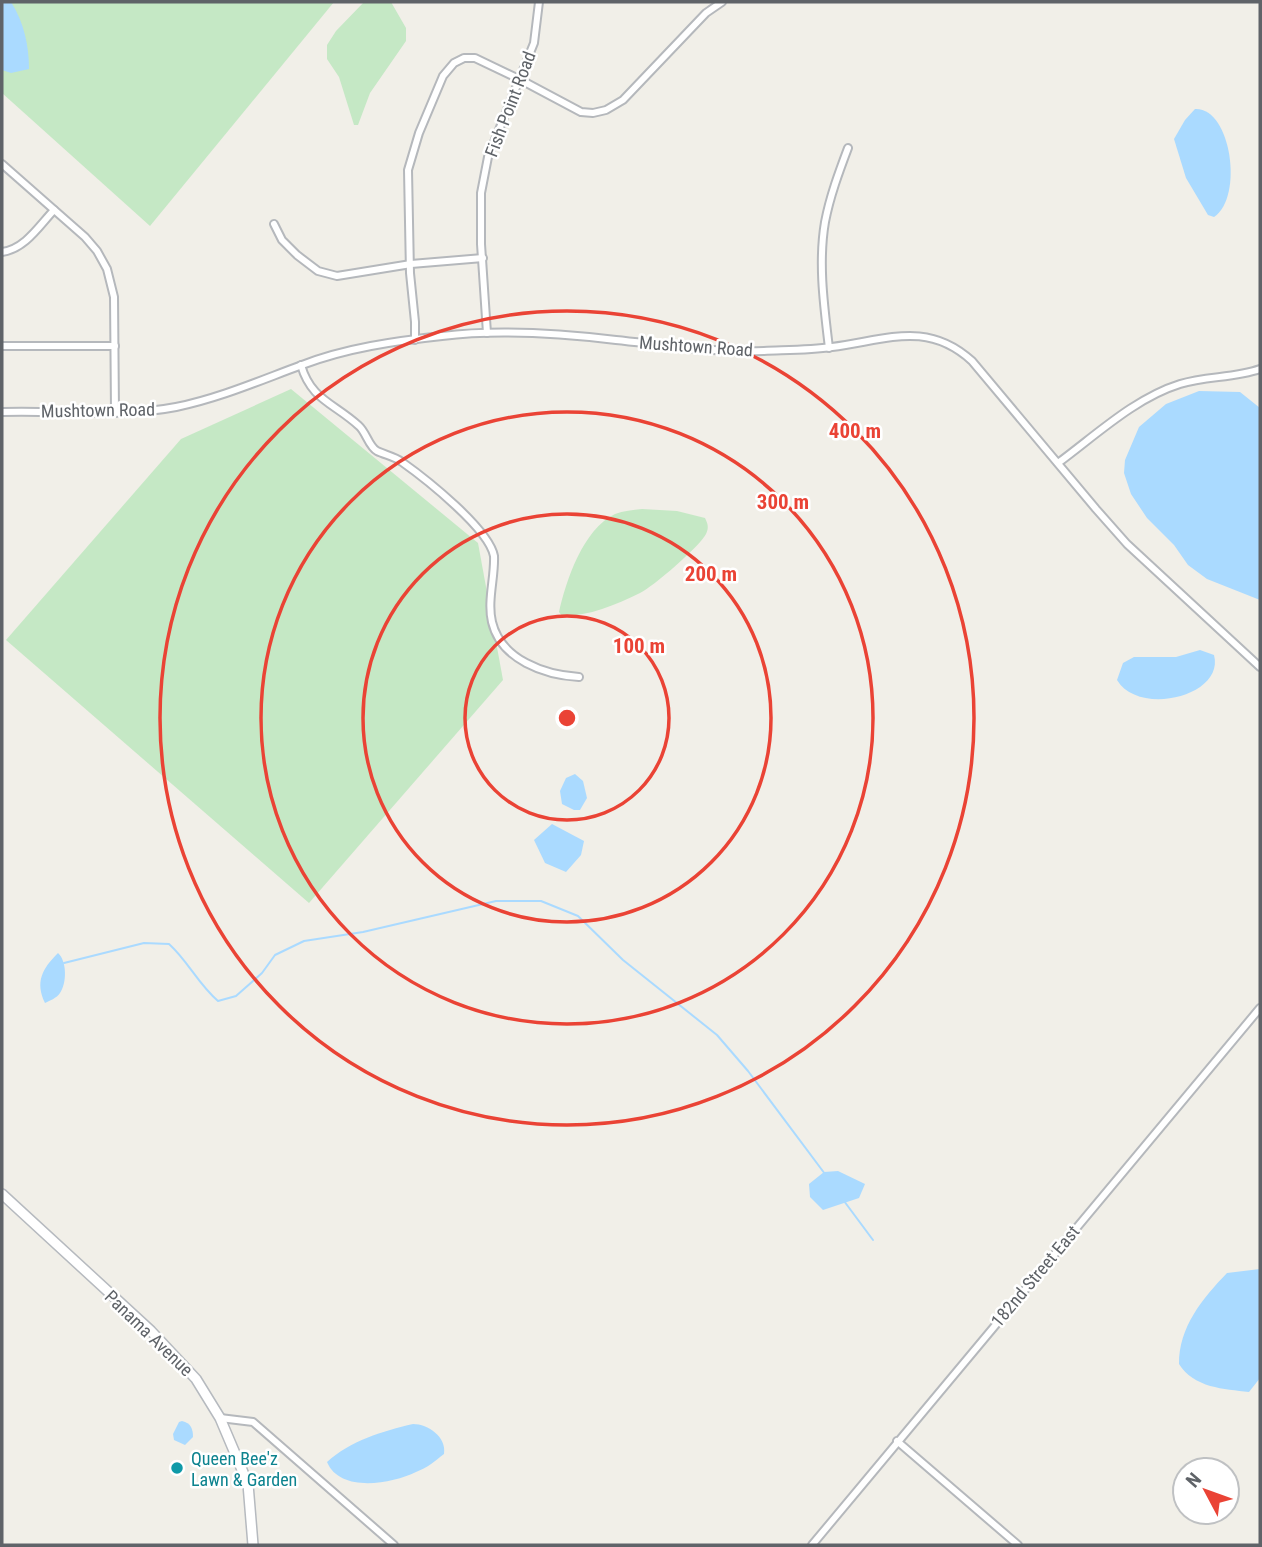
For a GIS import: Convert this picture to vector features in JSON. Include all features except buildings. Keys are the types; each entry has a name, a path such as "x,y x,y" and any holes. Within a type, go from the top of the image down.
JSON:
{"main road":[{"name":"Panama Avenue","path":"2,1194 174,1353 196,1379 220,1418 248,1484 253,1545"}],"street":[{"name":"Fish Point Road","path":"487,333 481,193 488,157 534,43 540,2"},
{"path":"415,340 408,170 419,133 443,76 464,58 475,58 581,113 606,110 623,100 706,13 722,2"},
{"path":"829,348 822,267 825,223 848,148"},
{"path":"2,164 92,245 107,268 114,297 115,412"},
{"path":"2,252 24,242 54,210"},
{"path":"274,225 282,240 297,255 318,271 337,276 411,264 482,258"},
{"name":"Mushtown Road","path":"2,412 148,411 194,402 301,365 349,352 415,340 487,333 535,333 674,347 760,351 829,348 911,335 944,341 964,353 978,367 1127,544 1260,667"},
{"path":"2,346 115,346"},
{"path":"301,365 311,388 321,399 361,427 375,451 401,461 481,530 492,547 494,556 492,623 503,643 517,658 536,668 558,676 579,677"},
{"path":"1058,463 1129,411 1166,389 1191,381 1260,369"},
{"name":"182nd Street East","path":"812,1545 1260,1008"},
{"path":"220,1418 253,1422 394,1545"},
{"path":"897,1441 1018,1545"}],"green space":[{"path":"2,2 334,2 150,226 2,93"},
{"path":"364,2 391,2 406,28 406,41 370,93 358,125 354,125 339,77 327,59 327,45 336,31"},
{"path":"291,389 478,543 503,680 309,903 6,640 181,439"},
{"path":"642,509 677,511 705,518 707,532 686,556 640,593 592,612 562,616 559,612 566,586 585,543 604,521 615,514"}],"water":[{"path":"2,2 11,2 19,18 27,43 29,69 11,73 2,70"},
{"path":"1195,109 1207,112 1217,122 1225,137 1229,155 1229,191 1223,207 1214,217 1208,215 1186,178 1174,139"},
{"path":"1199,391 1240,392 1260,408 1260,600 1207,579 1188,565 1174,545 1147,518 1131,494 1124,473 1125,460 1139,427 1166,404"},
{"path":"1200,650 1214,655 1214,669 1207,681 1194,691 1178,697 1143,697 1128,691 1117,680 1123,663 1134,657 1176,657"},
{"path":"575,774 583,781 587,798 580,810 562,804 560,791 566,778"},
{"path":"552,824 584,841 581,855 566,872 545,863 534,840"},
{"path":"58,953 65,972 64,984 59,995 45,1003 40,982 48,965"},
{"path":"838,1171 865,1184 859,1198 823,1210 810,1197 809,1184 824,1172"},
{"path":"1260,1269 1260,1378 1249,1392 1201,1383 1185,1372 1179,1364 1183,1338 1194,1314 1227,1273"},
{"path":"182,1421 189,1425 193,1434 185,1445 174,1440 173,1434"},
{"path":"413,1424 430,1429 443,1442 444,1448 444,1454 420,1470 393,1480 354,1482 334,1472 327,1462 356,1443"}],"waterway":[{"path":"64,963 144,943 169,944 218,1001 236,996 262,973 275,955 304,941 363,932 496,901 541,901 578,916 623,960 717,1035 748,1071 825,1174"},
{"path":"844,1201 873,1240"}],"place":[{"name":"Queen Bee'z Lawn & Garden","path":"177,1468"}]}
